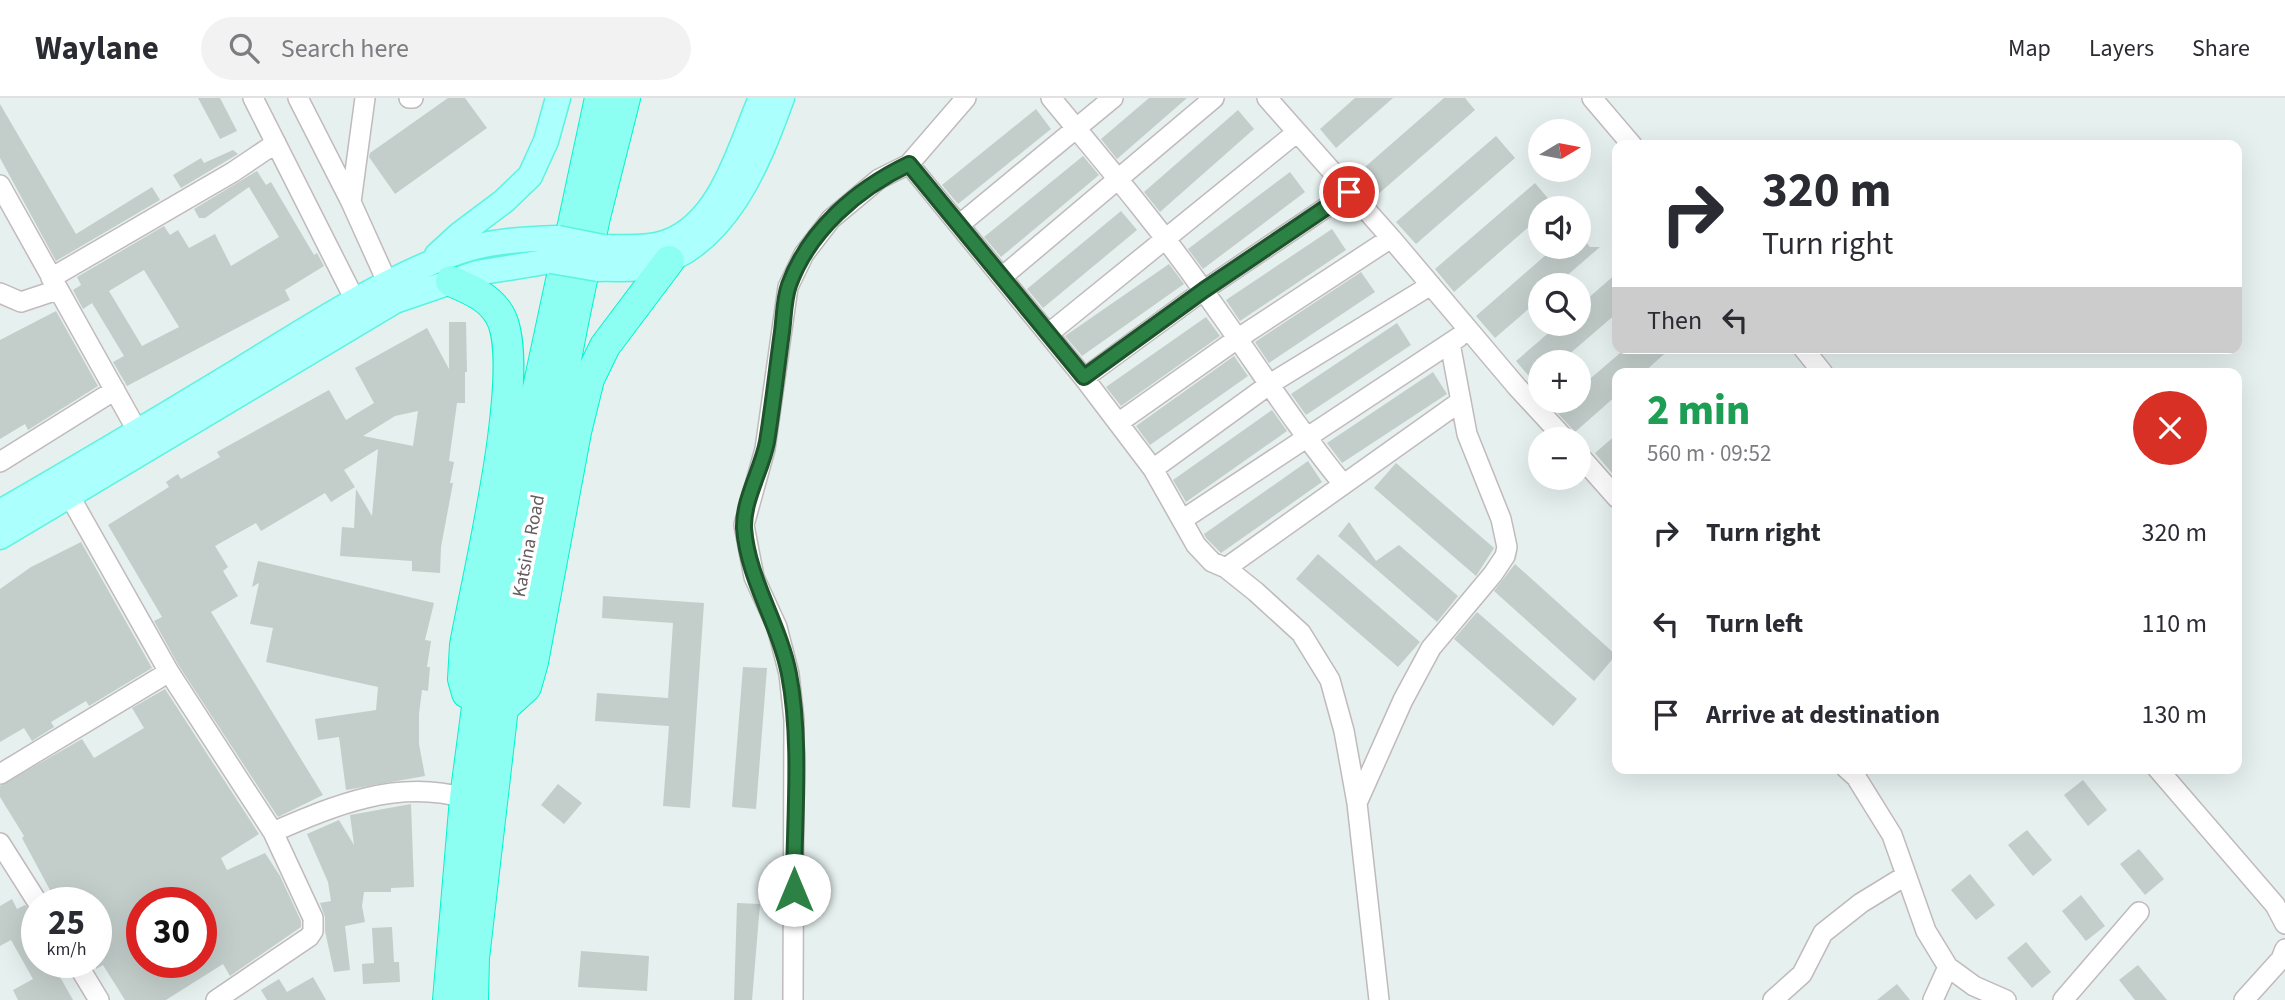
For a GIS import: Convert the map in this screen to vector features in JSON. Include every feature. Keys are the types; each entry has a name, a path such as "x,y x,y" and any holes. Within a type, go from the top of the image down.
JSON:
{"highway":[{"path":"578,197 573,160 581,98"},
{"name":"Katsina Road","path":"448,1000 465,798 481,677 531,421 600,98"},
{"name":"Katsina Road","path":"473,1000 474,958 502,709 527,555 595,217 625,98"},
{"path":"502,709 526,687 533,662 576,432 589,379 611,337 669,261"},
{"path":"439,273 480,293 500,315 508,352 507,410 465,645 463,679 475,722"}],"main road":[{"path":"439,273 460,234 504,201 530,176 546,141 558,98"},
{"path":"0,512 290,339 388,284 439,273 477,273 551,261 600,258 667,242 687,232 706,213 727,178 761,98"},
{"path":"0,537 364,317 395,301 471,249 522,239 558,238 600,258 648,267 669,261 706,238 738,196 782,98"}],"street":[{"path":"253,98 356,302"},
{"path":"298,98 351,202 388,284"},
{"path":"351,202 365,98"},
{"path":"793,1000 794,720 789,674 777,627 754,577 744,525 765,449 788,287 804,254 831,219 879,179 909,164 966,98"},
{"path":"1051,98 1165,238 1270,384 1306,439 1343,484"},
{"path":"959,225 1113,98"},
{"path":"1002,277 1214,98"},
{"path":"1267,98 1554,427"},
{"path":"1592,98 1628,140"},
{"path":"1048,334 1296,133"},
{"path":"0,293 21,302 54,284 276,143"},
{"path":"909,164 1084,377 1153,469 1196,545 1212,562 1226,568 1301,633 1331,680 1344,731 1357,803 1379,1000"},
{"path":"0,185 138,432"},
{"path":"1084,377 1204,290 1349,192"},
{"path":"1118,423 1237,339 1391,238"},
{"path":"1153,469 1270,384 1431,285"},
{"path":"1182,520 1469,331"},
{"path":"1357,803 1403,701 1431,648 1505,556 1507,547 1504,527 1467,434 1450,343"},
{"path":"1808,354 1819,368"},
{"path":"0,462 116,390"},
{"path":"1226,568 1461,401"},
{"path":"1591,469 1612,492"},
{"path":"69,495 169,672 273,832 313,918 313,930 309,937 216,1000"},
{"path":"0,774 169,672"},
{"path":"1853,774 1892,835 1926,931 1948,967 1974,986 2006,1000"},
{"path":"2162,774 2275,905 2285,923"},
{"path":"273,832 327,808 370,795 412,790 446,793 465,798"},
{"path":"0,843 28,887"},
{"path":"1773,1000 1802,974 1823,933 1861,903 1905,876"},
{"path":"2063,1000 2139,912"},
{"path":"2244,1000 2280,959 2285,949"},
{"path":"1933,1000 1948,967"},
{"path":"86,978 99,1000"}],"building":[{"path":"198,98 220,98 237,131 220,139"},
{"path":"448,98 465,98 487,128 395,194 369,157 370,153"},
{"path":"1149,98 1187,98 1117,159 1101,139"},
{"path":"1355,98 1393,98 1336,148 1320,129"},
{"path":"1444,98 1465,98 1475,110 1376,196 1357,174"},
{"path":"0,104 76,234 152,187 160,200 56,261 0,158"},
{"path":"1036,109 1051,129 958,204 942,185"},
{"path":"1238,110 1254,129 1160,212 1144,192"},
{"path":"1496,136 1515,158 1416,244 1396,222"},
{"path":"233,150 238,154 181,188 173,175 201,158 204,163"},
{"path":"1083,156 1099,175 1001,257 984,237"},
{"path":"257,171 266,185 271,182 314,255 317,253 324,266 285,290 290,300 127,386 113,362 124,356 92,303 83,309 73,290 81,285 77,277 164,226 170,235 178,230 189,248 215,234 231,266 279,237 249,187 205,218 199,218 194,209","holes":["144,270 179,327 142,346 109,291"]},
{"path":"1290,172 1305,192 1203,269 1188,249"},
{"path":"1535,183 1546,196 1528,196 1528,227 1454,292 1435,269"},
{"path":"1121,211 1137,230 1043,308 1027,289"},
{"path":"1332,229 1346,250 1240,321 1226,300"},
{"path":"1591,247 1600,247 1591,255"},
{"path":"1541,259 1586,259 1570,273 1528,273 1528,309 1495,338 1476,316"},
{"path":"1169,264 1184,284 1082,356 1065,336"},
{"path":"1361,272 1375,292 1269,363 1255,342"},
{"path":"1612,277 1612,317 1591,335 1591,296"},
{"path":"56,311 98,386 28,430 25,424 0,439 0,340"},
{"path":"1206,317 1220,336 1121,406 1106,387"},
{"path":"449,322 466,322 465,403 457,403 449,461 454,462 450,483 453,483 441,547 440,573 412,571 412,561 340,556 342,527 354,528 356,489 372,516 378,449 344,470 355,487 331,502 325,493 261,531 256,523 215,546 228,567 223,571 238,596 211,612 323,795 278,817 179,666 154,621 162,617 108,525 169,487 166,482 178,474 181,479 220,457 217,452 329,390 346,420 374,403 355,368 427,328 449,369","holes":["418,411 413,446 363,436 395,416"]},
{"path":"1397,323 1411,345 1306,415 1291,394"},
{"path":"1545,336 1590,336 1574,350 1529,350"},
{"path":"1528,351 1528,375 1516,361"},
{"path":"1619,354 1664,354 1649,368 1612,368 1612,399 1581,427 1570,427 1558,413 1591,413 1591,378"},
{"path":"1234,356 1248,376 1150,445 1136,426"},
{"path":"1433,372 1447,394 1342,463 1327,443"},
{"path":"1272,410 1287,431 1186,502 1173,480"},
{"path":"1612,438 1612,473 1595,453"},
{"path":"1308,461 1322,482 1221,553 1206,538 1204,534"},
{"path":"1396,463 1494,548 1476,576 1374,488"},
{"path":"1349,522 1376,561 1399,545 1458,596 1437,622 1338,536"},
{"path":"81,542 152,668 89,706 86,701 51,722 54,727 32,741 24,728 0,742 0,589 31,567"},
{"path":"1318,554 1420,642 1398,667 1296,579"},
{"path":"258,561 434,603 425,640 431,641 427,667 430,667 428,691 422,690 419,714 419,744 425,776 346,790 339,737 318,740 315,719 376,710 378,687 266,662 273,628 250,624 259,583 252,587"},
{"path":"1515,564 1612,651 1612,660 1594,681 1494,591"},
{"path":"603,596 704,603 690,808 663,806 669,726 595,721 597,693 668,698 673,623 602,618"},
{"path":"1477,612 1577,699 1553,726 1454,639"},
{"path":"743,667 767,668 756,809 732,807"},
{"path":"165,689 259,834 221,858 227,870 265,853 280,876 301,921 301,927 230,976 223,964 217,968 217,887 126,887 126,978 201,978 166,1000 125,1000 111,978 112,887 48,887 22,838 24,836 0,797 0,786 82,739 94,758 144,728 132,708"},
{"path":"2083,780 2107,810 2088,826 2064,795"},
{"path":"558,784 582,803 564,824 541,805"},
{"path":"411,804 414,887 391,888 391,892 364,892 362,906 365,922 345,926 350,970 334,972 325,931 325,917 320,903 331,901 328,882 307,834 339,820 354,845 350,815"},
{"path":"2027,830 2052,860 2033,876 2008,845"},
{"path":"2139,849 2164,879 2145,895 2120,864"},
{"path":"1970,874 1995,905 1976,920 1951,890"},
{"path":"2081,895 2105,926 2086,941 2062,911"},
{"path":"12,899 17,909 21,907 21,958 11,940 0,946 0,906"},
{"path":"737,903 760,904 752,1000 734,1000"},
{"path":"392,927 394,962 399,962 400,982 363,984 362,964 374,963 372,928"},
{"path":"2026,942 2051,972 2032,988 2007,958"},
{"path":"581,951 649,956 647,991 578,987"},
{"path":"2138,965 2167,1000 2135,1000 2119,980"},
{"path":"313,977 326,1000 267,1000 261,990 279,979 287,992"},
{"path":"61,978 73,1000 18,1000 13,990 33,979"},
{"path":"1897,984 1910,1000 1877,1000"}],"route":[{"path":"794,890 794,720 789,674 777,627 754,577 744,525 765,449 788,287 804,254 831,219 856,195 879,179 909,164 1084,377 1204,290 1349,192"}]}
